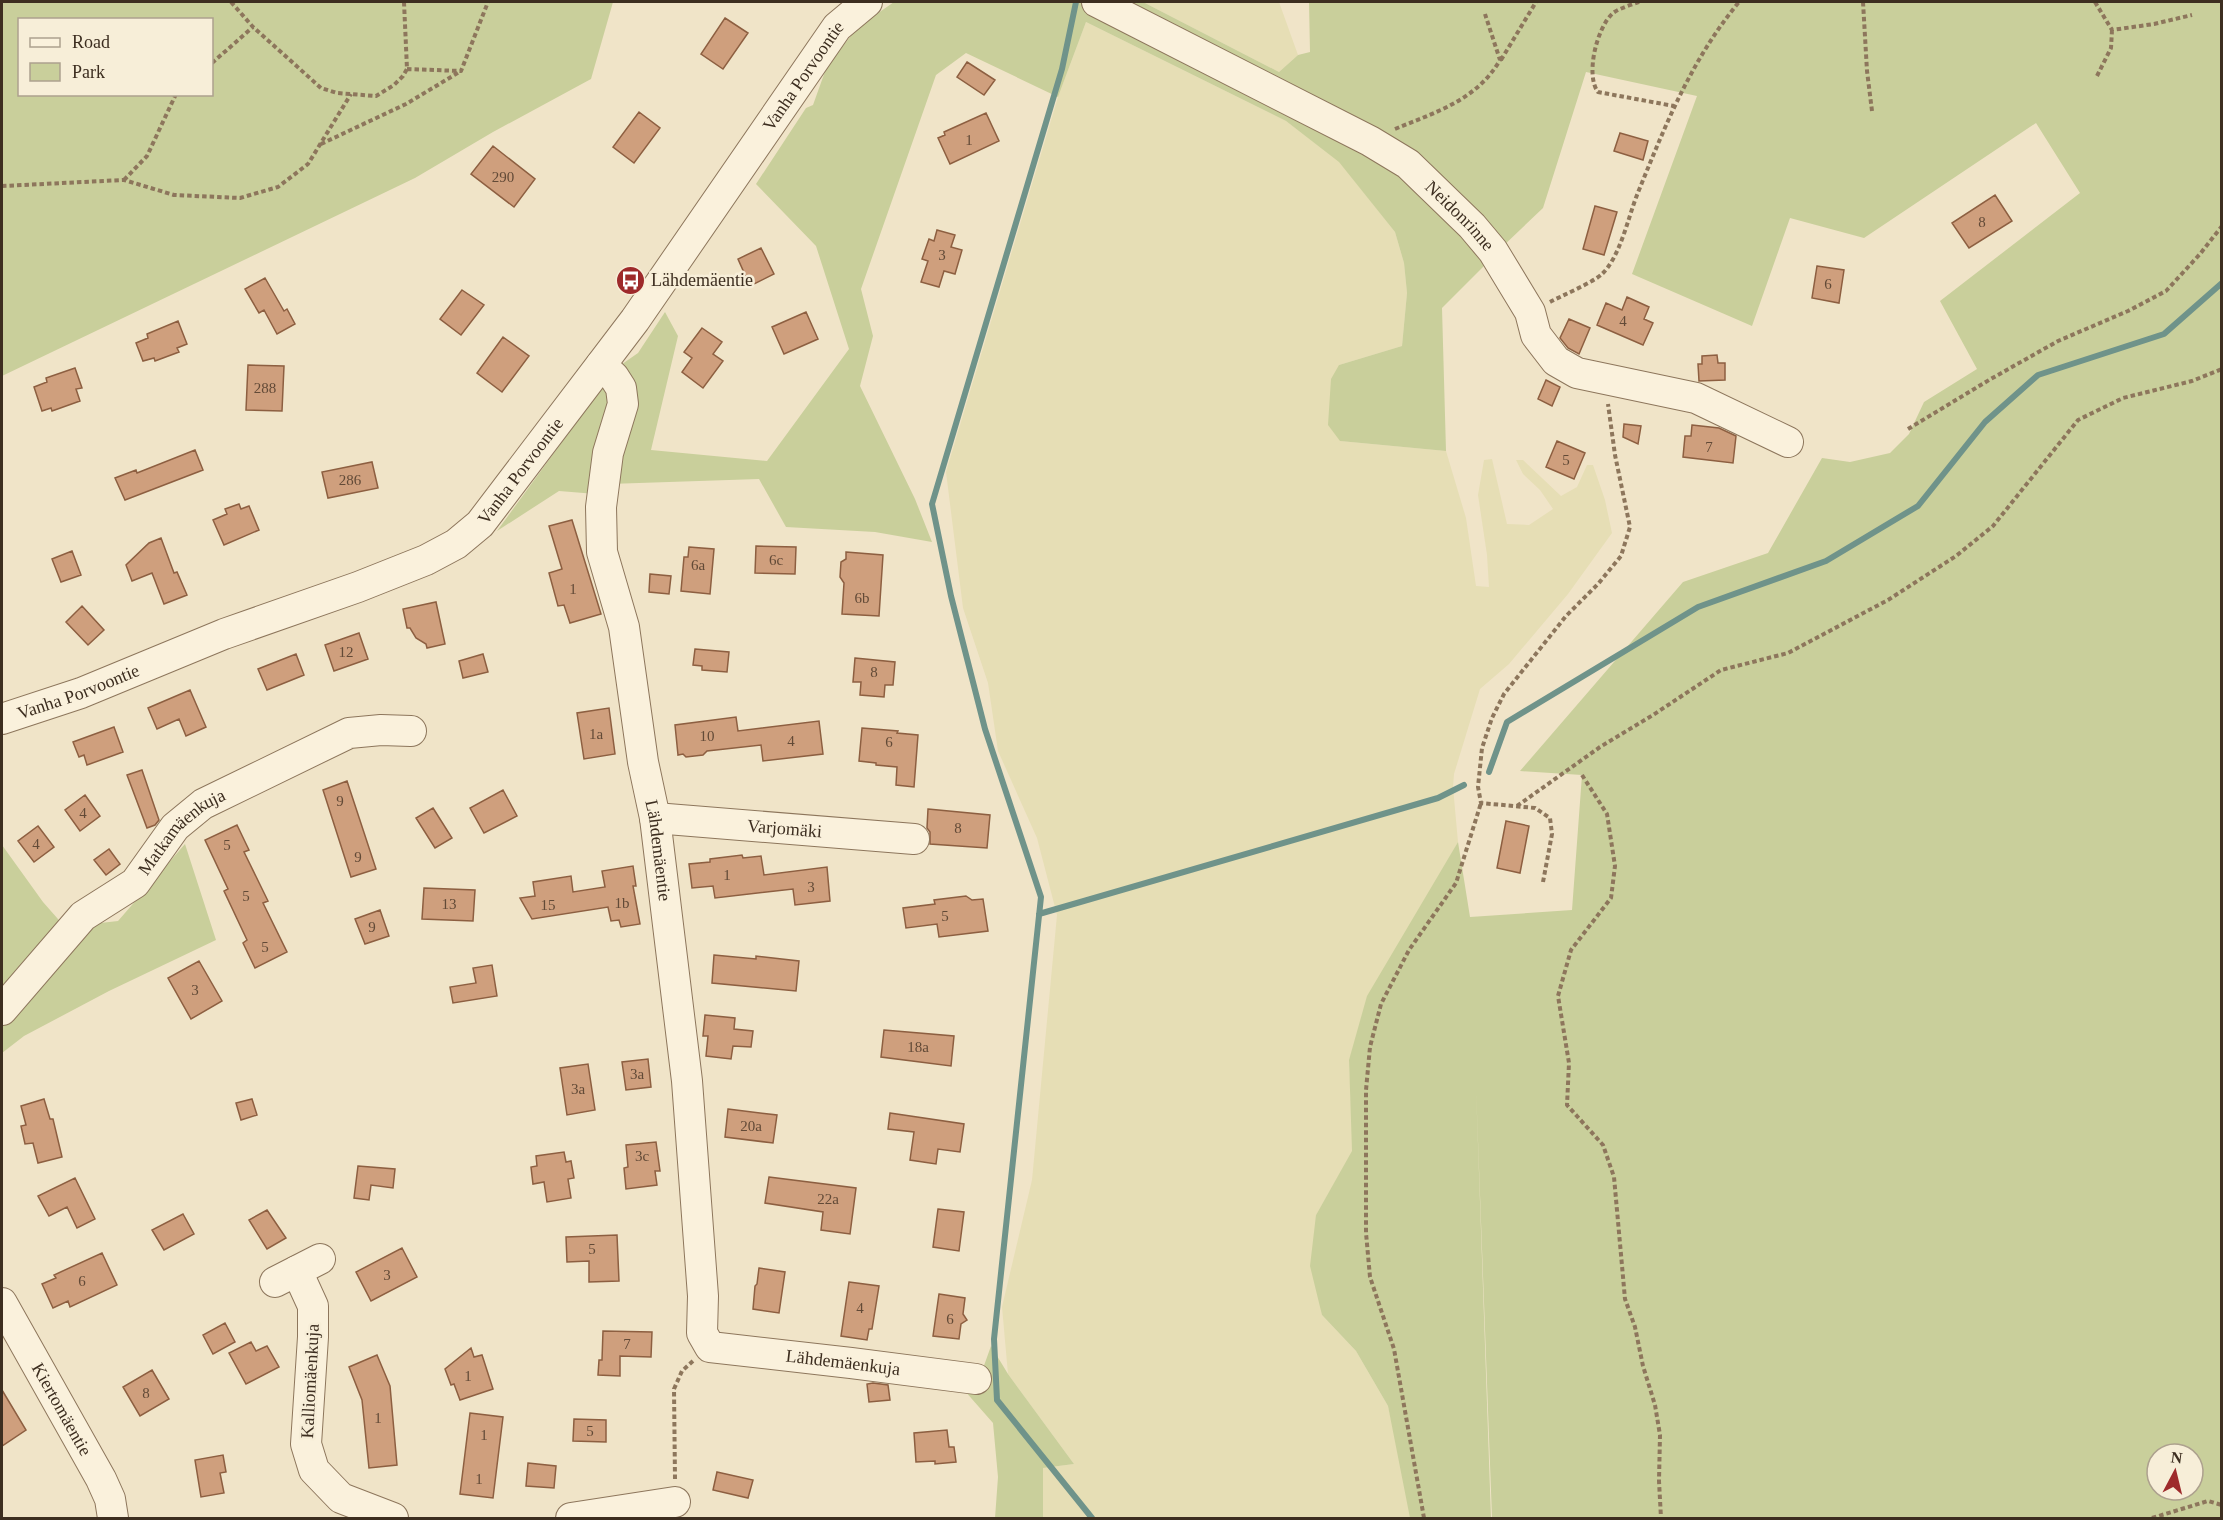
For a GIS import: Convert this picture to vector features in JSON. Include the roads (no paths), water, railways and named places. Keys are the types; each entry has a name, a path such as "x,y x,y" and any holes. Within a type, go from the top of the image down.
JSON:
{"street":[{"name":"Vanha Porvoontie","path":"2,719 81,693 224,634 358,587 426,560 456,544 480,524 601,365 709,215 837,27 867,2"},
{"name":"Neidonrinne","path":"1097,2 1370,141 1408,164 1472,226 1493,251 1530,312 1536,335 1556,361 1577,373 1696,398 1788,442"},
{"name":"Lähdemäentie","path":"601,365 614,377 621,388 623,405 606,464 601,507 602,552 624,627 643,762 655,818 687,1081 703,1296 702,1333 710,1347"},
{"name":"Matkamäenkuja","path":"2,1010 83,916 135,883 175,827 203,804 349,733 381,730 411,731"},
{"name":"Varjomäki","path":"655,818 914,838"},
{"name":"Kalliomäenkuja","path":"297,1271 313,1306 306,1444 314,1470 341,1498 393,1518"},
{"name":"Kiertomäentie","path":"2,1303 101,1479 110,1498 112,1518"},
{"name":"Lähdemäenkuja","path":"710,1347 976,1379"},
{"path":"571,1518 675,1502"}],"waterway":[{"path":"1076,2 1062,69 932,504 951,596 985,729 1041,897 994,1339 997,1400 1092,1518"},
{"path":"1489,772 1507,722 1698,607 1826,561 1918,506 1985,422 2038,375 2164,334 2222,283"},
{"path":"1039,914 1438,798 1464,785"}],"place":[{"name":"Lähdemäentie","path":"630,280"}]}
